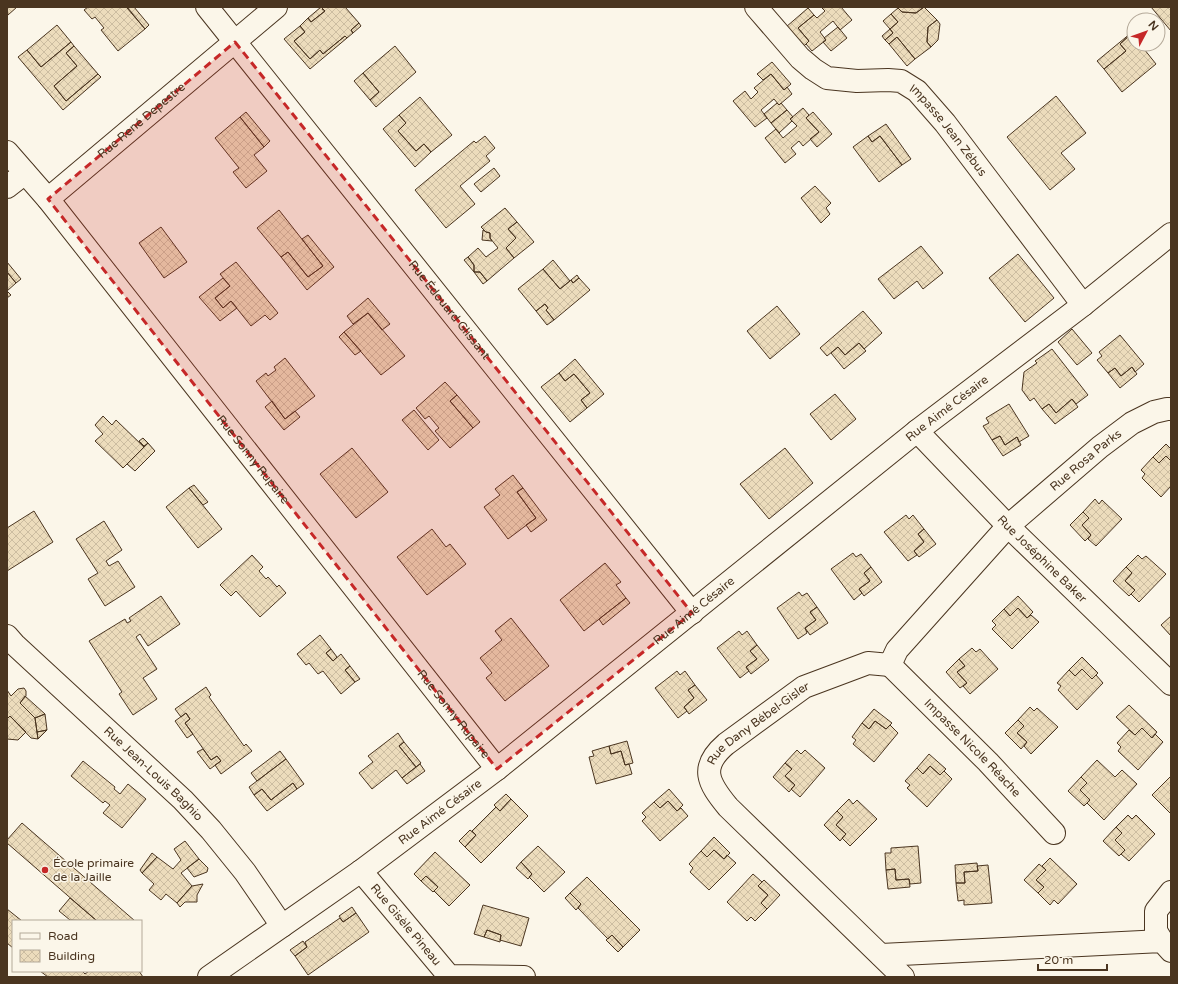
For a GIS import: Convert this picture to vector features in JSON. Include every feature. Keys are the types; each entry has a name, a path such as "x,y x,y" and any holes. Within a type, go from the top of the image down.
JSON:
{"street":[{"name":"Rue Édouard Glissant","path":"207,7 692,613"},
{"name":"Rue René Depestre","path":"48,199 276,7"},
{"name":"Impasse Jean Zébus","path":"756,7 800,58 813,70 827,78 857,81 888,80 900,82 917,91 945,123 1083,305"},
{"name":"Rue Sonny Rupaire","path":"7,152 48,199 497,769"},
{"path":"7,187 25,173"},
{"name":"Rue Aimé Césaire","path":"209,977 361,871 497,769 917,431 1083,305 1171,234"},
{"name":"Rue Rosa Parks","path":"1008,526 1100,447 1132,423 1154,412 1171,409"},
{"name":"Rue Joséphine Baker","path":"917,431 1008,526 1171,684"},
{"path":"890,665 897,650 1008,526"},
{"name":"Rue Jean-Louis Baghio","path":"7,636 183,800 211,830 245,872 282,926"},
{"name":"Rue Dany Bébel-Gisler","path":"890,665 868,662 804,687 720,749 711,761 709,776 719,796 728,807 903,977"},
{"name":"Impasse Nicole Réache","path":"890,665 988,762 1054,833"},
{"name":"Rue Gisèle Pineau","path":"361,871 445,977 524,977"},
{"path":"1166,946 1156,931 1156,911 1171,892"},
{"path":"881,955 1166,946"}],"highlighted area":[{"path":"235,42 692,613 497,769 48,199"}],"building":[{"path":"7,7 17,7 8,15"},
{"path":"88,7 127,7 145,29 118,51 101,30 104,28 95,17 92,19 84,10"},
{"path":"134,7 149,25 145,29 127,8"},
{"path":"321,7 325,11 311,22 308,18"},
{"path":"324,7 345,7 359,23 351,30 353,33 347,38 345,36 323,54 320,50 310,59 294,41 305,32 300,26 308,18 311,22 325,11 322,9"},
{"path":"821,7 841,7 852,20 840,30 833,21 820,32 826,40 812,51 806,44 809,41 798,28 814,15 817,18 825,11"},
{"path":"924,7 916,13 902,12 898,8"},
{"path":"924,7 937,20 928,27 927,42 931,47 915,59 897,37 889,44 885,40 893,33 890,29 898,22 891,14 898,8 902,12 916,13"},
{"path":"1151,7 1171,7 1171,31 1166,25 1166,12 1155,12"},
{"path":"808,8 814,15 798,28 809,41 804,46 786,27"},
{"path":"891,14 898,22 890,29 883,21"},
{"path":"937,20 940,24 938,40 931,47 927,42 928,27"},
{"path":"359,23 361,26 353,33 351,30"},
{"path":"57,25 71,42 41,67 27,50"},
{"path":"300,26 305,32 294,41 310,59 320,50 323,54 345,36 347,38 310,69 284,39"},
{"path":"838,27 847,38 831,51 823,42 826,40 824,38"},
{"path":"890,29 893,33 885,40 882,36"},
{"path":"897,37 915,59 907,66 889,44"},
{"path":"1126,37 1120,44 1126,51 1104,69 1097,61"},
{"path":"1126,39 1126,51 1120,44"},
{"path":"71,42 74,46 66,53 77,66 54,86 66,101 98,74 101,77 63,110 18,57 27,50 41,67"},
{"path":"74,46 98,74 66,101 54,86 77,66 66,53"},
{"path":"395,46 416,72 376,107 370,100 379,92 363,73"},
{"path":"1126,51 1146,52 1156,64 1122,92 1104,69"},
{"path":"772,62 791,84 784,90 771,74 763,80 757,74"},
{"path":"363,73 379,92 370,100 354,81"},
{"path":"771,74 784,90 787,87 792,94 779,105 774,99 761,110 767,118 755,127 733,101 745,91 751,99 758,92 754,88"},
{"path":"1056,96 1086,133 1061,153 1075,169 1050,190 1007,137"},
{"path":"420,97 452,135 431,152 424,144 416,151 398,131 406,123 399,115"},
{"path":"777,103 779,105 781,103 787,110 771,123 764,114"},
{"path":"803,108 809,115 806,118 819,132 803,146 799,141 791,148 796,154 785,163 765,138 776,129 783,138 797,126 790,119"},
{"path":"787,110 793,117 790,119 792,121 779,133 771,123"},
{"path":"246,112 270,141 264,147 240,117"},
{"path":"813,112 832,134 817,147 810,139 819,132 806,118"},
{"path":"399,115 406,123 398,131 416,151 424,144 431,152 415,167 383,129"},
{"path":"240,117 264,147 254,155 267,171 246,188 233,172 239,168 215,138"},
{"path":"886,124 911,159 902,165 880,136 872,142 868,136"},
{"path":"485,136 495,148 486,156 490,161 460,186 475,204 446,228 415,190 474,141 476,143"},
{"path":"868,136 872,142 880,136 902,165 879,182 853,147"},
{"path":"494,168 500,176 481,192 474,184"},
{"path":"815,186 831,203 826,208 830,214 821,223 801,198"},
{"path":"505,208 517,222 508,229 516,238 506,248 514,258 487,281 480,272 474,272 474,265 468,257 478,248 486,257 498,248 490,238 490,233 486,232 481,227"},
{"path":"279,210 323,266 308,277 288,252 281,257 257,228"},
{"path":"517,222 534,242 514,258 506,248 516,238 508,229"},
{"path":"161,227 187,262 164,278 139,243"},
{"path":"483,230 490,233 490,238 492,241 482,240"},
{"path":"308,235 334,267 307,290 281,257 288,252 308,277 323,266 302,239"},
{"path":"921,246 943,273 923,289 917,281 894,299 878,279"},
{"path":"1018,254 1054,298 1025,322 989,278"},
{"path":"468,257 474,265 474,272 464,260"},
{"path":"553,260 570,281 560,289 543,269"},
{"path":"7,262 21,279 16,283 7,272"},
{"path":"236,262 278,313 270,320 265,315 251,326 231,301 223,308 215,298 230,286 220,274"},
{"path":"543,269 560,289 571,280 573,283 579,278 590,290 554,320 546,310 548,308 545,304 536,311 518,289"},
{"path":"7,272 16,283 7,291"},
{"path":"474,272 480,272 487,281 483,284"},
{"path":"577,275 579,278 573,283 571,280"},
{"path":"223,278 230,286 215,298 223,308 231,301 237,308 220,321 199,297"},
{"path":"7,291 11,295 7,298"},
{"path":"368,298 390,324 382,330 368,313 353,324 347,316"},
{"path":"545,304 548,308 546,310 554,320 547,325 536,311"},
{"path":"777,306 800,334 770,359 747,331"},
{"path":"863,311 882,333 864,349 859,343 845,355 838,347 827,356 820,348"},
{"path":"368,313 405,356 381,375 344,332"},
{"path":"1072,329 1092,353 1077,365 1058,342"},
{"path":"344,332 361,351 355,355 339,337"},
{"path":"1120,335 1144,364 1135,372 1132,367 1121,376 1115,368 1108,373 1097,360 1102,356 1099,352"},
{"path":"859,343 866,351 844,369 831,353 838,347 845,355"},
{"path":"1052,349 1088,395 1076,404 1072,399 1056,413 1049,404 1042,409 1034,398 1030,401 1022,390 1024,372 1037,363 1035,361"},
{"path":"285,358 315,396 285,419 256,381 266,373 268,376 276,370 274,367"},
{"path":"575,359 604,394 587,408 581,400 590,393 574,374 565,381 559,373"},
{"path":"1132,367 1137,374 1120,388 1108,373 1115,368 1121,376"},
{"path":"559,373 565,381 574,374 590,393 581,400 587,408 570,422 541,387"},
{"path":"445,382 457,395 450,401 473,428 450,448 435,431 439,428 429,416 425,419 416,408"},
{"path":"835,394 856,419 831,440 810,414"},
{"path":"457,395 480,422 473,428 450,401"},
{"path":"1072,399 1078,407 1055,424 1042,409 1049,404 1056,413"},
{"path":"272,401 285,419 295,411 300,417 284,430 265,407"},
{"path":"1009,404 1029,436 1019,442 1017,437 1005,445 1000,436 992,440 983,426 989,423 986,418"},
{"path":"414,410 439,440 428,450 402,420"},
{"path":"103,416 112,425 116,420 144,447 123,468 95,441 103,434 95,425"},
{"path":"1000,436 1005,445 1017,437 1021,445 1003,456 992,440"},
{"path":"143,438 148,443 144,446 139,441"},
{"path":"148,443 155,451 135,471 127,464"},
{"path":"1166,444 1171,449 1171,461 1166,456 1159,463 1153,457"},
{"path":"352,448 388,492 356,518 320,474"},
{"path":"785,448 813,483 769,519 740,484"},
{"path":"1166,456 1171,461 1171,486 1161,497 1142,478 1145,474 1141,470 1153,457 1159,463"},
{"path":"513,475 523,488 517,492 536,518 508,539 484,507 500,495 495,489"},
{"path":"194,485 208,502 203,505 189,488"},
{"path":"189,488 222,529 198,548 166,507"},
{"path":"523,488 547,520 531,532 526,525 536,518 517,492"},
{"path":"1095,499 1099,504 1102,500 1122,519 1096,546 1088,539 1091,535 1082,525 1089,518 1083,512"},
{"path":"34,511 53,542 7,571 7,528"},
{"path":"1083,512 1089,518 1082,525 1091,535 1085,541 1070,525"},
{"path":"906,515 909,519 913,515 924,529 918,534 924,542 914,551 917,555 908,561 884,532"},
{"path":"104,521 122,550 106,561 109,566 118,561 135,587 105,606 88,579 98,573 76,539"},
{"path":"432,529 446,547 450,544 466,564 427,595 397,557"},
{"path":"924,529 936,544 919,557 914,551 924,542 918,534"},
{"path":"853,553 856,557 861,554 871,567 864,573 870,581 859,589 862,593 854,600 831,569"},
{"path":"252,555 263,567 259,571 266,579 268,577 277,587 279,585 286,593 260,617 236,591 231,596 220,585"},
{"path":"1138,555 1142,559 1146,556 1166,574 1139,602 1131,594 1135,590 1125,581 1132,573 1126,567"},
{"path":"605,563 621,582 616,585 626,598 584,631 560,600"},
{"path":"871,567 882,582 864,596 859,589 870,581 864,573"},
{"path":"1126,567 1132,573 1125,581 1135,590 1129,596 1113,581"},
{"path":"799,592 802,596 807,593 817,607 810,612 816,620 805,628 807,633 798,639 777,608"},
{"path":"161,596 180,624 148,646 140,634 136,637 157,669 143,678 157,699 133,715 119,694 122,692 89,641 125,619 127,623 131,621 129,618"},
{"path":"1018,596 1033,612 1027,618 1018,608 1010,616 1004,609"},
{"path":"626,598 630,603 603,625 599,619"},
{"path":"817,607 828,623 810,635 805,628 816,620 810,612"},
{"path":"1018,608 1027,618 1031,615 1039,622 1012,649 992,629 996,625 992,621 1004,609 1010,616"},
{"path":"1171,616 1171,636 1161,625"},
{"path":"511,618 549,666 505,701 486,678 492,673 480,658 502,640 495,631"},
{"path":"739,631 742,635 747,631 757,645 750,651 757,659 746,667 749,671 740,678 717,648"},
{"path":"320,635 331,649 326,653 333,661 341,654 350,666 345,670 355,682 341,694 323,671 318,674 309,663 306,665 297,654"},
{"path":"757,645 769,660 751,674 746,667 757,659 750,651"},
{"path":"972,648 976,652 980,649 998,669 970,694 963,686 967,683 957,672 965,666 959,659"},
{"path":"331,649 337,657 333,661 326,653"},
{"path":"1082,657 1098,673 1092,679 1082,669 1075,676 1069,670"},
{"path":"959,659 965,666 957,672 967,683 960,688 946,672"},
{"path":"350,666 360,679 355,682 345,670"},
{"path":"1082,669 1092,679 1096,675 1103,683 1077,710 1058,690 1061,686 1057,683 1069,670 1075,676"},
{"path":"677,671 680,675 685,671 695,685 688,690 694,698 684,707 687,711 678,718 655,688"},
{"path":"695,685 707,700 689,714 684,707 694,698 688,690"},
{"path":"206,687 211,695 209,697 244,746 246,744 252,751 221,774 215,765 221,761 217,756 211,760 185,723 190,719 186,713 181,717 175,709"},
{"path":"24,688 26,691 26,696 20,703 35,718 38,739 31,738 10,716 7,719 7,690 11,696 18,689"},
{"path":"25,696 45,714 35,718 20,703"},
{"path":"1129,705 1157,732 1152,738 1142,728 1135,735 1116,717"},
{"path":"1030,707 1034,711 1037,708 1058,727 1031,754 1024,746 1027,742 1017,733 1024,726 1018,720"},
{"path":"874,709 892,723 886,729 875,721 869,729 862,723"},
{"path":"186,713 190,719 185,723 193,734 187,738 175,721"},
{"path":"45,714 47,730 37,732 35,718"},
{"path":"10,716 26,732 18,740 7,739 7,719"},
{"path":"1018,720 1024,726 1017,733 1027,742 1021,749 1005,733"},
{"path":"875,721 886,729 890,725 898,733 874,762 853,744 856,740 852,737 862,723 869,729"},
{"path":"1142,728 1152,738 1155,734 1163,742 1138,770 1118,751 1121,747 1117,743 1129,730 1135,735"},
{"path":"47,730 38,739 37,732"},
{"path":"398,733 404,742 399,746 416,767 402,778 396,770 372,789 359,773 373,762 368,756"},
{"path":"627,741 633,763 625,765 621,751 611,754 609,746"},
{"path":"404,742 421,763 416,767 399,746"},
{"path":"609,746 611,754 621,751 625,765 629,764 632,774 596,784 589,757 594,756 592,751"},
{"path":"203,749 211,760 217,756 221,761 210,769 197,752"},
{"path":"797,750 801,754 805,750 825,768 800,797 791,789 795,785 785,776 792,769 785,763"},
{"path":"280,751 286,759 257,781 251,773"},
{"path":"929,754 946,769 940,775 930,766 923,774 917,768"},
{"path":"286,759 304,784 297,789 293,783 271,800 262,789 254,795 249,787"},
{"path":"1097,760 1115,777 1122,770 1137,784 1104,820 1087,803 1090,800 1080,790 1087,783 1081,777"},
{"path":"83,761 115,787 114,789 120,794 128,784 146,799 122,828 103,813 110,805 105,801 103,803 71,776"},
{"path":"785,763 792,769 785,776 795,785 789,792 773,777"},
{"path":"420,764 425,771 407,784 402,778"},
{"path":"930,766 940,775 944,771 952,779 927,807 907,788 910,785 905,781 917,768 923,774"},
{"path":"1171,776 1171,814 1152,795"},
{"path":"1081,777 1087,783 1080,790 1090,800 1084,806 1068,791"},
{"path":"293,783 297,789 267,811 254,795 262,789 271,800"},
{"path":"669,789 683,805 677,811 668,801 660,808 654,802"},
{"path":"506,794 511,799 500,811 494,805"},
{"path":"511,799 528,816 481,863 465,847 476,835 472,831 496,807 500,811"},
{"path":"849,799 853,804 857,800 877,819 850,846 842,838 846,834 836,825 843,817 837,811"},
{"path":"668,801 677,811 681,808 688,816 660,841 642,821 646,817 642,813 654,802 660,808"},
{"path":"837,811 843,817 836,825 846,834 840,841 824,825"},
{"path":"1128,815 1132,819 1136,815 1155,834 1129,861 1121,854 1125,850 1115,840 1122,833 1116,827"},
{"path":"22,823 134,920 96,920 7,843 7,840"},
{"path":"1116,827 1122,833 1115,840 1125,850 1119,856 1103,841"},
{"path":"470,830 476,835 465,847 459,841"},
{"path":"714,837 730,853 724,859 714,850 707,857 701,851"},
{"path":"185,841 199,859 181,873 192,886 177,903 166,894 161,900 149,890 154,884 142,873 157,857 173,869 181,860 174,849"},
{"path":"538,846 565,872 544,892 529,877 532,874 521,862"},
{"path":"918,846 921,883 910,884 909,879 896,880 895,869 886,870 885,853 891,853 891,848"},
{"path":"714,850 724,859 727,855 736,863 709,890 690,872 693,868 689,864 701,851 707,857"},
{"path":"435,852 470,885 449,906 434,891 438,887 426,876 421,881 414,874"},
{"path":"152,853 157,857 142,873 140,870"},
{"path":"1050,858 1077,884 1058,904 1054,900 1050,905 1038,893 1044,887 1036,880 1046,870 1042,866"},
{"path":"199,859 208,868 207,872 194,877 187,868"},
{"path":"521,862 532,874 528,879 516,868"},
{"path":"977,863 978,871 964,872 965,883 956,883 955,865"},
{"path":"1039,864 1046,870 1036,880 1044,887 1038,893 1024,880"},
{"path":"988,865 992,903 964,905 964,900 958,901 956,883 965,883 964,872 978,871 977,866"},
{"path":"895,869 896,880 909,879 910,887 888,889 886,870"},
{"path":"753,874 762,882 758,886 768,895 761,903 767,909 755,921 751,917 747,921 727,902"},
{"path":"426,876 438,887 433,892 421,881"},
{"path":"587,877 640,930 623,947 612,935 608,939 578,908 581,904 570,893"},
{"path":"764,880 780,895 767,909 761,903 768,895 758,886"},
{"path":"203,884 197,895 197,902 185,902 180,907 177,903 192,886"},
{"path":"570,893 581,904 576,910 565,898"},
{"path":"70,898 96,920 70,920 59,911"},
{"path":"483,905 529,918 521,946 500,940 501,935 487,930 484,937 474,934"},
{"path":"352,907 356,913 343,922 339,916"},
{"path":"7,909 21,920 12,920 12,947 7,943"},
{"path":"356,913 369,932 308,975 295,956 307,947 305,942 340,918 343,922"},
{"path":"487,930 501,935 500,942 484,937"},
{"path":"612,935 623,947 618,952 606,940"},
{"path":"303,941 307,947 295,956 290,950"},
{"path":"41,972 83,972 85,974 88,972 140,972 143,977 48,977"}],"place":[{"name":"École primaire de la Jaille","path":"45,870"}]}
